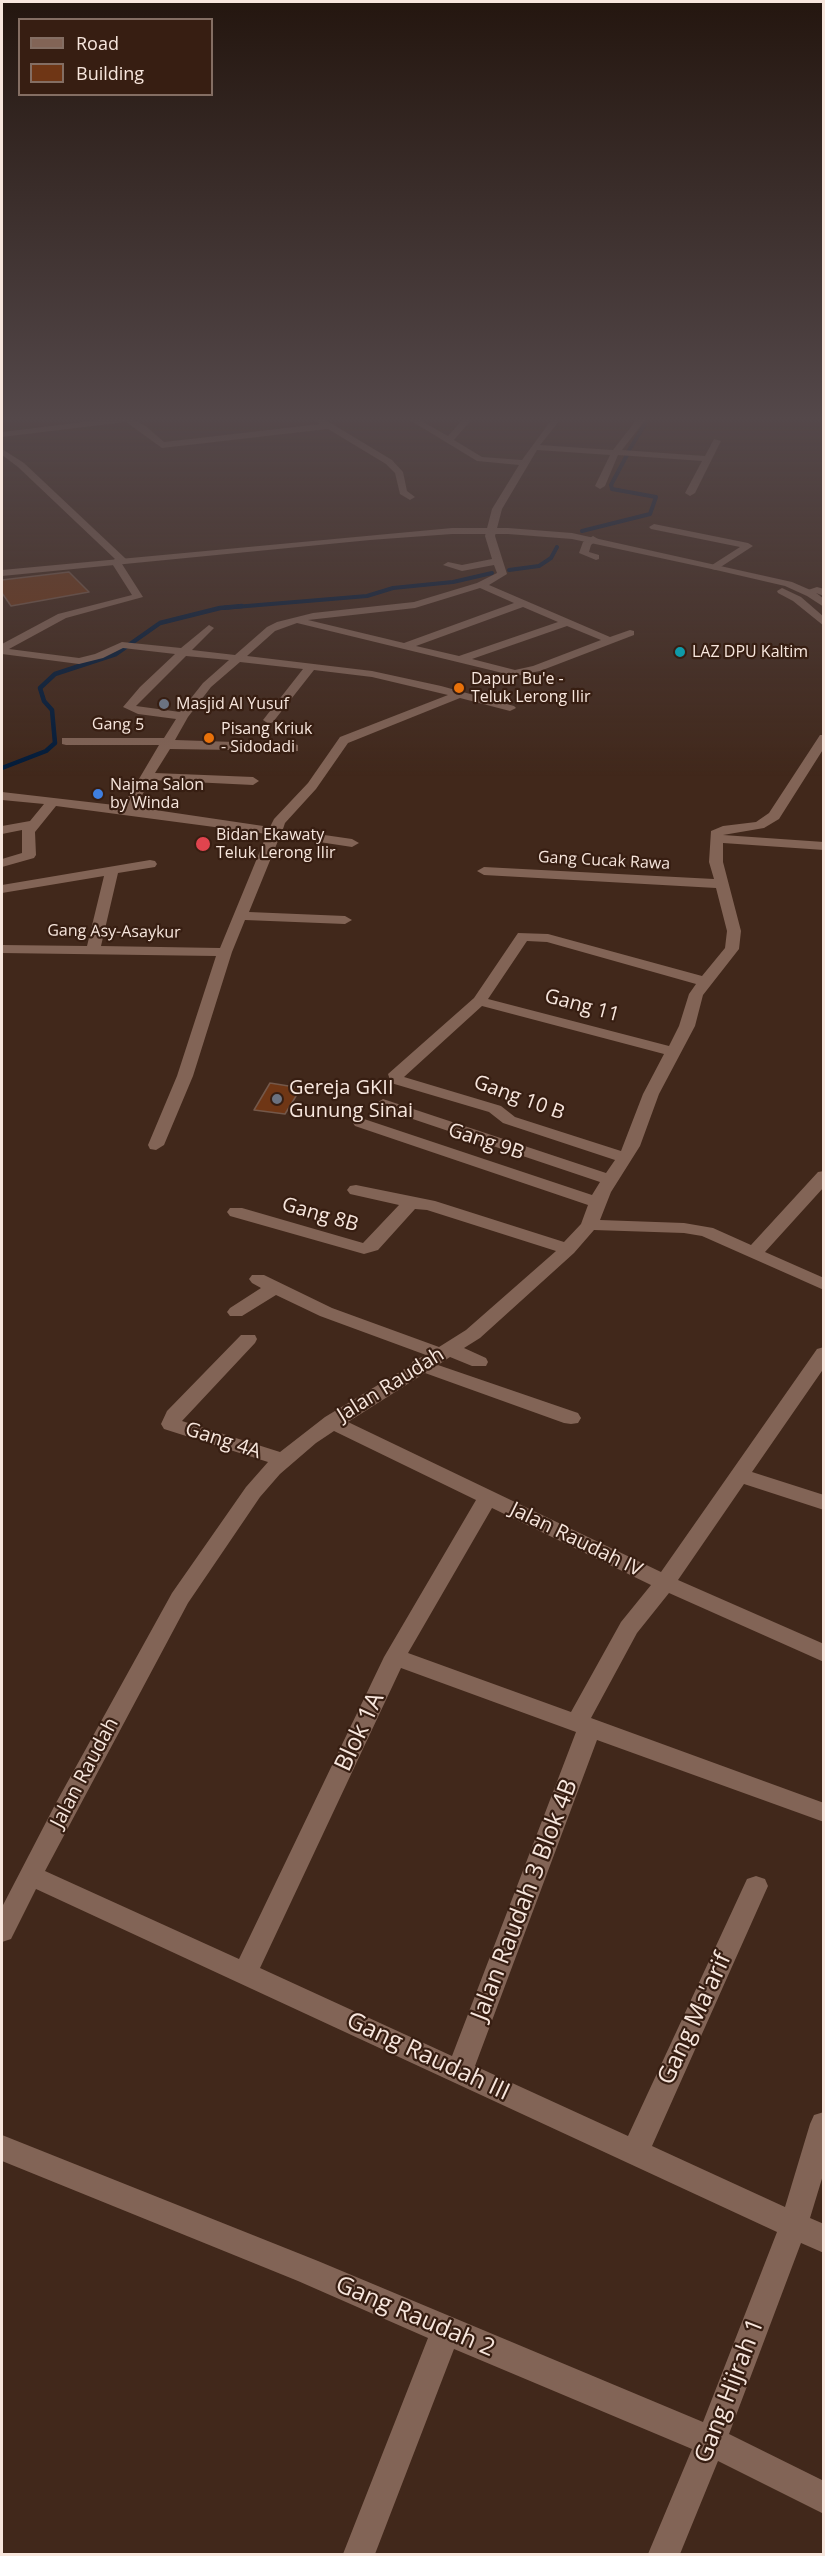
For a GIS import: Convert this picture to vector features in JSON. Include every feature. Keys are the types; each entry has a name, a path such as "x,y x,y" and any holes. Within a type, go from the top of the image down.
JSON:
{"street":[{"path":"2,650 62,616 138,597 119,561 96,538"},
{"path":"2,573 357,538"},
{"path":"127,810 169,744 183,716 207,685 272,629 294,620 313,616 415,605 480,585 502,573 492,538"},
{"path":"570,538 817,589 824,604"},
{"path":"710,538 748,546 716,567"},
{"path":"590,542 584,553 596,557"},
{"path":"590,542 779,590 797,599 824,623"},
{"path":"448,565 462,568 499,561"},
{"path":"480,585 611,641"},
{"path":"403,647 524,603"},
{"path":"294,620 507,672 524,673 630,633"},
{"path":"459,660 566,623"},
{"path":"183,716 138,711 129,706 209,628"},
{"path":"2,650 80,661 99,656 122,645 237,658 372,674 510,708"},
{"path":"268,720 311,667"},
{"path":"156,1145 185,1076 225,952 279,822 312,786 344,740 460,694"},
{"path":"824,738 774,816 759,825 719,831 717,834 717,839 824,846"},
{"name":"Gang 5","path":"66,741 294,748"},
{"path":"148,776 253,781"},
{"path":"2,796 127,810 352,843"},
{"path":"2,864 30,855 28,831 53,802"},
{"path":"2,830 33,824"},
{"name":"Jalan Raudah","path":"2,1931 65,1808 180,1599 253,1492 283,1460 332,1422 472,1334 503,1309 568,1249 589,1225 609,1179 626,1158 651,1094 687,1026 696,994 727,958 735,942 716,862 717,839"},
{"path":"2,889 150,864"},
{"path":"93,949 112,870"},
{"name":"Gang Cucak Rawa","path":"484,870 722,884"},
{"path":"240,916 345,920"},
{"path":"479,1001 517,941 529,935 548,938 706,982"},
{"name":"Gang Asy-Asaykur","path":"2,949 225,952"},
{"name":"Gang 11","path":"479,1001 675,1052"},
{"name":"Gang 10 B","path":"479,1001 396,1074 396,1079 495,1109 509,1120 626,1158"},
{"path":"383,1104 609,1179"},
{"name":"Gang 9B","path":"361,1123 598,1203"},
{"path":"755,1252 824,1176"},
{"name":"Gang 8B","path":"356,1190 411,1203 429,1204 568,1249"},
{"name":"Gang 8B","path":"236,1212 364,1249 372,1246 411,1203"},
{"path":"589,1225 699,1230 755,1252 824,1285"},
{"path":"258,1279 326,1312 479,1362"},
{"path":"236,1312 275,1287"},
{"name":"Gang 4A","path":"248,1339 174,1416 171,1424 283,1460"},
{"name":"Jalan Raudah 3 Blok 4B","path":"459,2073 584,1725 629,1629 664,1583 824,1353"},
{"path":"420,1365 572,1418"},
{"name":"Jalan Raudah IV","path":"332,1422 664,1583 824,1654"},
{"path":"739,1474 824,1503"},
{"name":"Blok 1A","path":"245,1973 395,1657 488,1498"},
{"path":"395,1657 824,1813"},
{"name":"Gang Raudah III","path":"32,1876 635,2152 793,2227 824,2239"},
{"name":"Gang Ma'arif","path":"635,2152 756,1886"},
{"name":"Gang Hijrah 1","path":"664,2554 711,2441 793,2227 824,2124"},
{"name":"Gang Raudah 2","path":"2,2148 308,2271 711,2441 824,2498"},
{"path":"358,2554 446,2331"}],"building":[{"path":"69,572 89,592 11,606 2,593 2,580"},
{"name":"Gereja GKII Gunung Sinai","path":"270,1083 301,1088 285,1114 254,1110"}],"waterway":[{"path":"509,570 539,566 551,558 557,547"},
{"path":"223,608 367,596 393,588 453,582 492,573"},
{"path":"2,768 46,751 55,743 52,710 44,701 40,688 55,674 116,654 160,623 220,608 242,606"}],"place":[{"name":"LAZ DPU Kaltim","path":"680,652"},
{"name":"Dapur Bu'e - Teluk Lerong Ilir","path":"459,688"},
{"name":"Masjid Al Yusuf","path":"164,704"},
{"name":"Pisang Kriuk - Sidodadi","path":"209,738"},
{"name":"Najma Salon by Winda","path":"98,794"},
{"name":"Bidan Ekawaty Teluk Lerong Ilir","path":"203,844"},
{"name":"Gereja GKII Gunung Sinai","path":"277,1099"}]}
